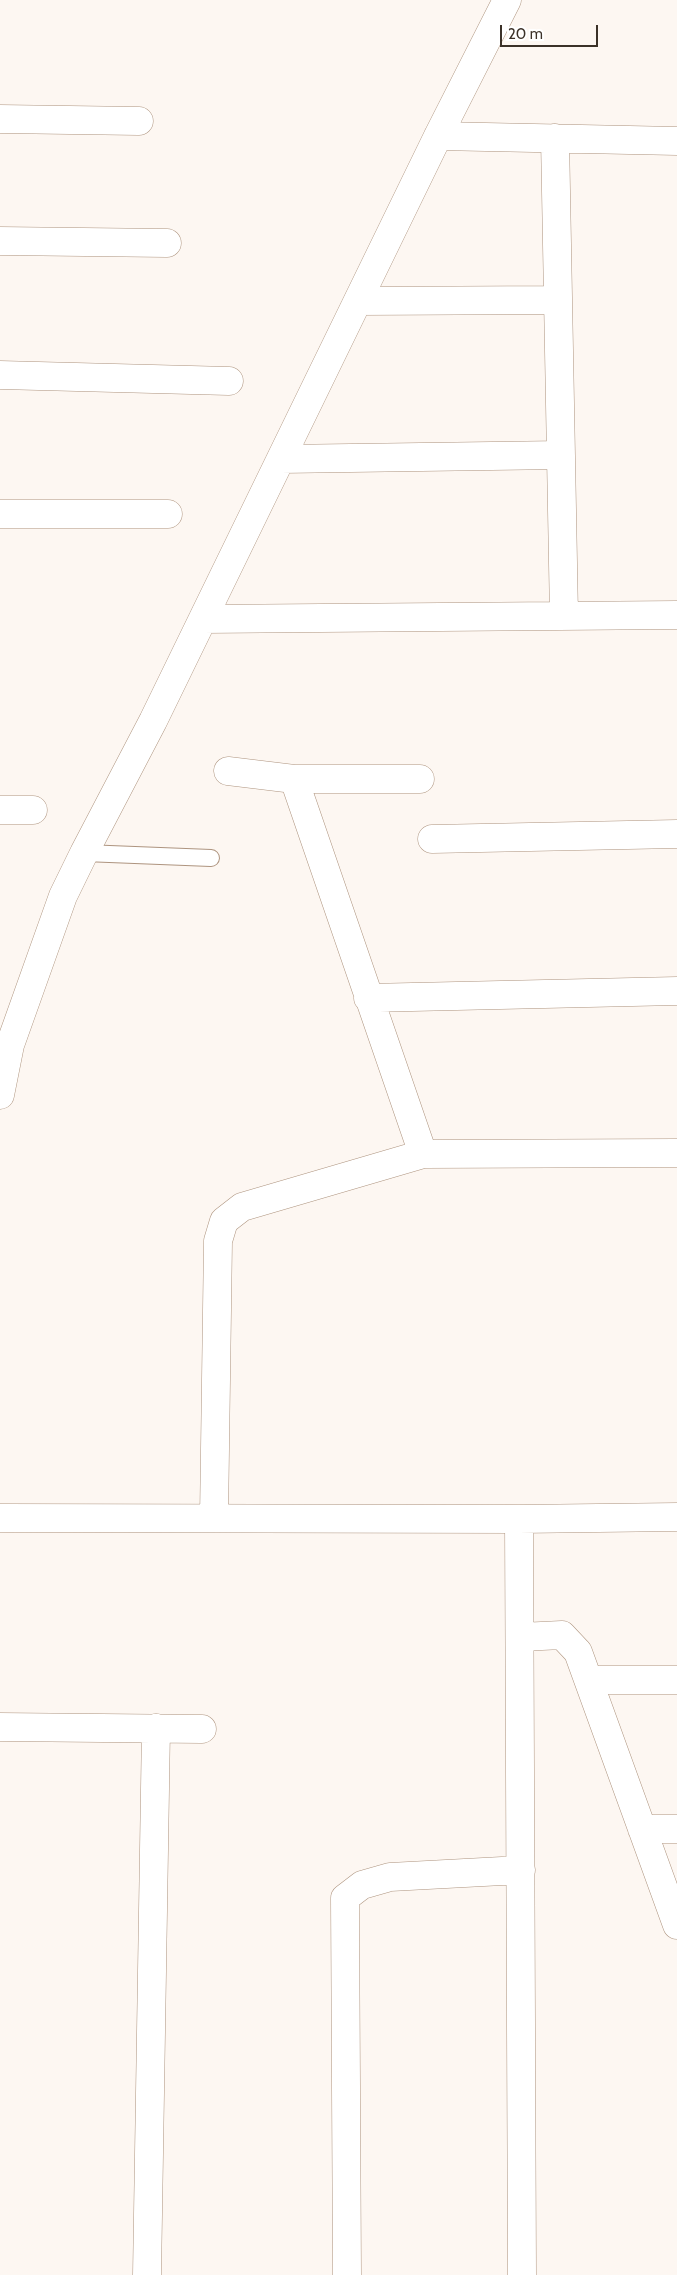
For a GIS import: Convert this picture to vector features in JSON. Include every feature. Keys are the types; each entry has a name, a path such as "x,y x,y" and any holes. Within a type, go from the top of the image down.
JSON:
{"street":[{"path":"0,1095 10,1045 64,896 84,853 153,721 438,136 507,0"},
{"path":"0,119 139,121"},
{"path":"438,136 677,141"},
{"path":"555,138 564,616"},
{"path":"0,241 167,243"},
{"path":"358,300 558,300"},
{"path":"0,375 229,381"},
{"path":"281,459 561,455"},
{"path":"0,514 168,514"},
{"path":"203,619 677,615"},
{"path":"228,771 294,779 420,779"},
{"path":"294,779 423,1154"},
{"path":"0,810 33,810"},
{"path":"432,839 677,834"},
{"path":"368,998 677,990"},
{"path":"214,1518 218,1241 224,1221 242,1207 423,1154 677,1153"},
{"path":"0,1518 519,1519 677,1517"},
{"path":"519,1519 521,1637 522,2275"},
{"path":"521,1637 562,1635 578,1652 677,1925"},
{"path":"589,1680 677,1680"},
{"path":"0,1727 202,1729"},
{"path":"147,2275 156,1728"},
{"path":"642,1829 677,1829"},
{"path":"347,2275 345,1898 362,1885 390,1877 521,1870"}],"lane":[{"path":"84,853 211,858"}]}
